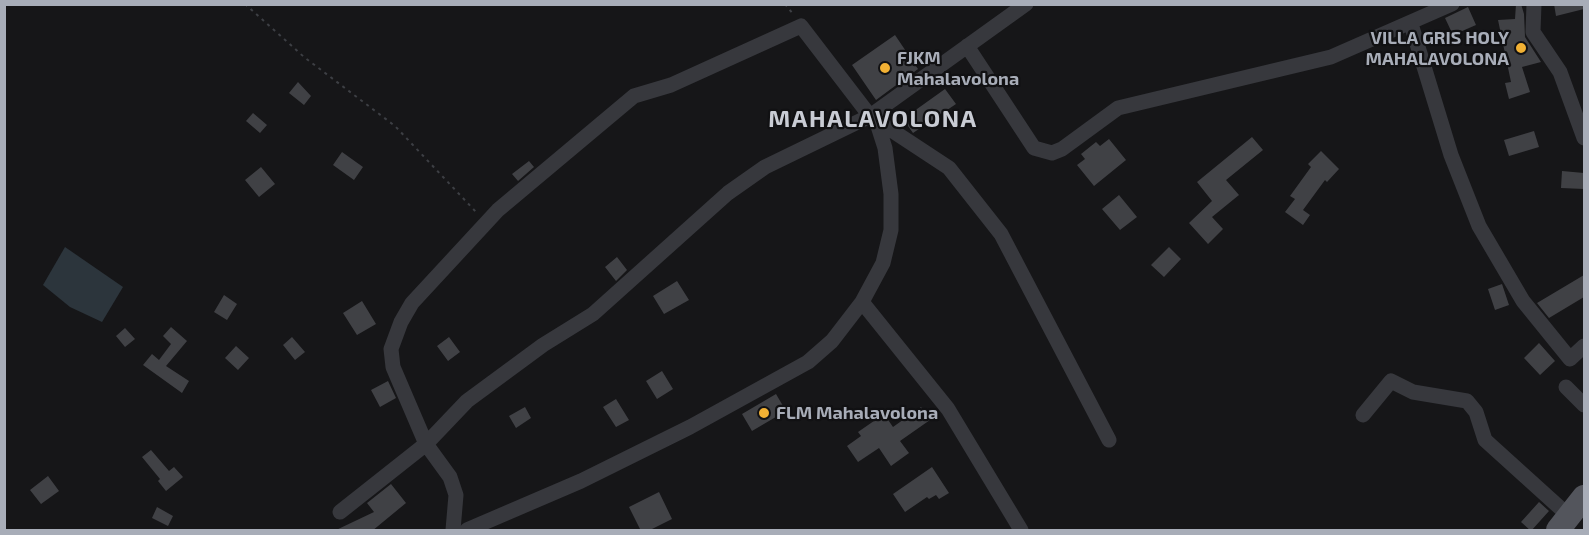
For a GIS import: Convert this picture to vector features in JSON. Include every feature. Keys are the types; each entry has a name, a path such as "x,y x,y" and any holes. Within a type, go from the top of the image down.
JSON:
{"main road":[{"path":"1564,524 1584,497"}],"street":[{"path":"340,512 426,444 467,401 543,345 593,314 728,193 765,167 873,119 967,46 1026,4"},
{"path":"967,46 1034,148 1052,153 1062,149 1118,108 1331,57 1411,24 1452,4"},
{"path":"1534,4 1533,32 1560,72 1584,138"},
{"path":"1411,24 1451,155 1479,226 1522,301 1569,359 1584,346"},
{"path":"453,531 456,495 450,477 426,444 393,367 391,349 401,322 412,303 486,222 634,96 671,85 801,26 873,119 885,148 891,194 891,230 883,263 862,302 832,341 808,362 690,427 581,482 467,531"},
{"path":"873,119 949,168 1000,234 1109,440"},
{"path":"862,302 948,409 1021,531"},
{"path":"1363,415 1391,381 1413,393 1467,401 1476,412 1485,440 1564,524"},
{"path":"1566,387 1584,405"}],"path":[{"path":"245,4 304,57 395,126 448,186 486,222"}],"shaded area":[{"path":"65,247 123,287 102,322 70,307 43,285"}],"building":[{"name":"VILLA GRIS HOLY MAHALAVOLONA","path":"1516,4 1521,4 1524,14 1525,37 1541,62 1522,67 1530,92 1509,99 1505,83 1511,82 1498,20 1515,19"},
{"path":"1554,4 1584,4 1584,9 1556,16"},
{"path":"1468,7 1476,25 1453,35 1445,18"},
{"name":"FJKM Mahalavolona","path":"895,35 918,69 876,100 852,65"},
{"path":"298,82 311,96 304,105 289,93"},
{"path":"945,89 956,104 913,133 903,119"},
{"path":"253,113 267,125 260,133 246,121"},
{"path":"1534,131 1539,147 1509,156 1504,140"},
{"path":"1252,137 1263,150 1226,180 1239,195 1212,217 1223,229 1208,244 1189,223 1212,201 1197,182"},
{"path":"1109,139 1126,160 1094,186 1077,165 1085,159 1081,154 1096,142 1100,146"},
{"path":"1321,151 1339,169 1327,182 1325,180 1303,210 1310,215 1303,225 1285,212 1295,199 1290,196 1311,167 1308,164"},
{"path":"342,152 363,167 354,180 333,165"},
{"path":"529,161 534,167 518,181 512,174"},
{"path":"261,167 275,184 259,197 245,180"},
{"path":"1562,171 1584,173 1584,189 1561,188"},
{"path":"1119,195 1137,217 1120,230 1102,209"},
{"path":"1169,247 1181,259 1164,277 1151,265"},
{"path":"617,257 627,270 616,281 605,267"},
{"path":"1584,275 1584,297 1549,318 1537,303"},
{"path":"677,281 689,300 664,314 653,296"},
{"path":"1502,284 1509,305 1495,310 1488,289"},
{"path":"224,295 237,304 227,320 214,312"},
{"path":"362,301 376,324 357,335 343,313"},
{"path":"171,327 187,341 166,366 189,381 182,393 143,365 152,354 159,360 171,344 163,336"},
{"path":"125,328 135,339 125,347 116,336"},
{"path":"292,337 305,352 295,360 283,345"},
{"path":"449,337 460,352 448,361 437,346"},
{"path":"1539,343 1555,361 1540,375 1524,358"},
{"path":"236,346 249,358 238,370 225,358"},
{"path":"662,371 673,389 657,399 646,381"},
{"path":"388,381 396,398 380,407 371,390"},
{"name":"FLM Mahalavolona","path":"776,394 786,411 752,431 742,414"},
{"path":"616,399 629,420 616,427 603,407"},
{"path":"525,407 531,418 516,428 509,416"},
{"path":"921,407 930,420 900,441 909,453 891,466 879,448 858,462 847,446 861,436 858,432 884,414 893,427"},
{"path":"151,450 169,471 174,467 183,477 166,491 158,481 160,479 142,457"},
{"path":"932,467 949,493 939,499 936,495 929,499 927,497 905,512 893,494"},
{"path":"48,476 59,491 41,504 30,490"},
{"path":"391,484 406,503 372,531 334,531 374,512 367,503"},
{"path":"659,492 672,519 648,531 641,531 629,507"},
{"path":"1539,502 1549,511 1531,531 1521,522"},
{"path":"157,507 173,516 168,526 152,518"}],"place":[{"name":"VILLA GRIS HOLY MAHALAVOLONA","path":"1521,48"},
{"name":"FJKM Mahalavolona","path":"885,68"},
{"name":"FLM Mahalavolona","path":"764,413"}],"district":[{"name":"MAHALAVOLONA","path":"873,119"}]}
